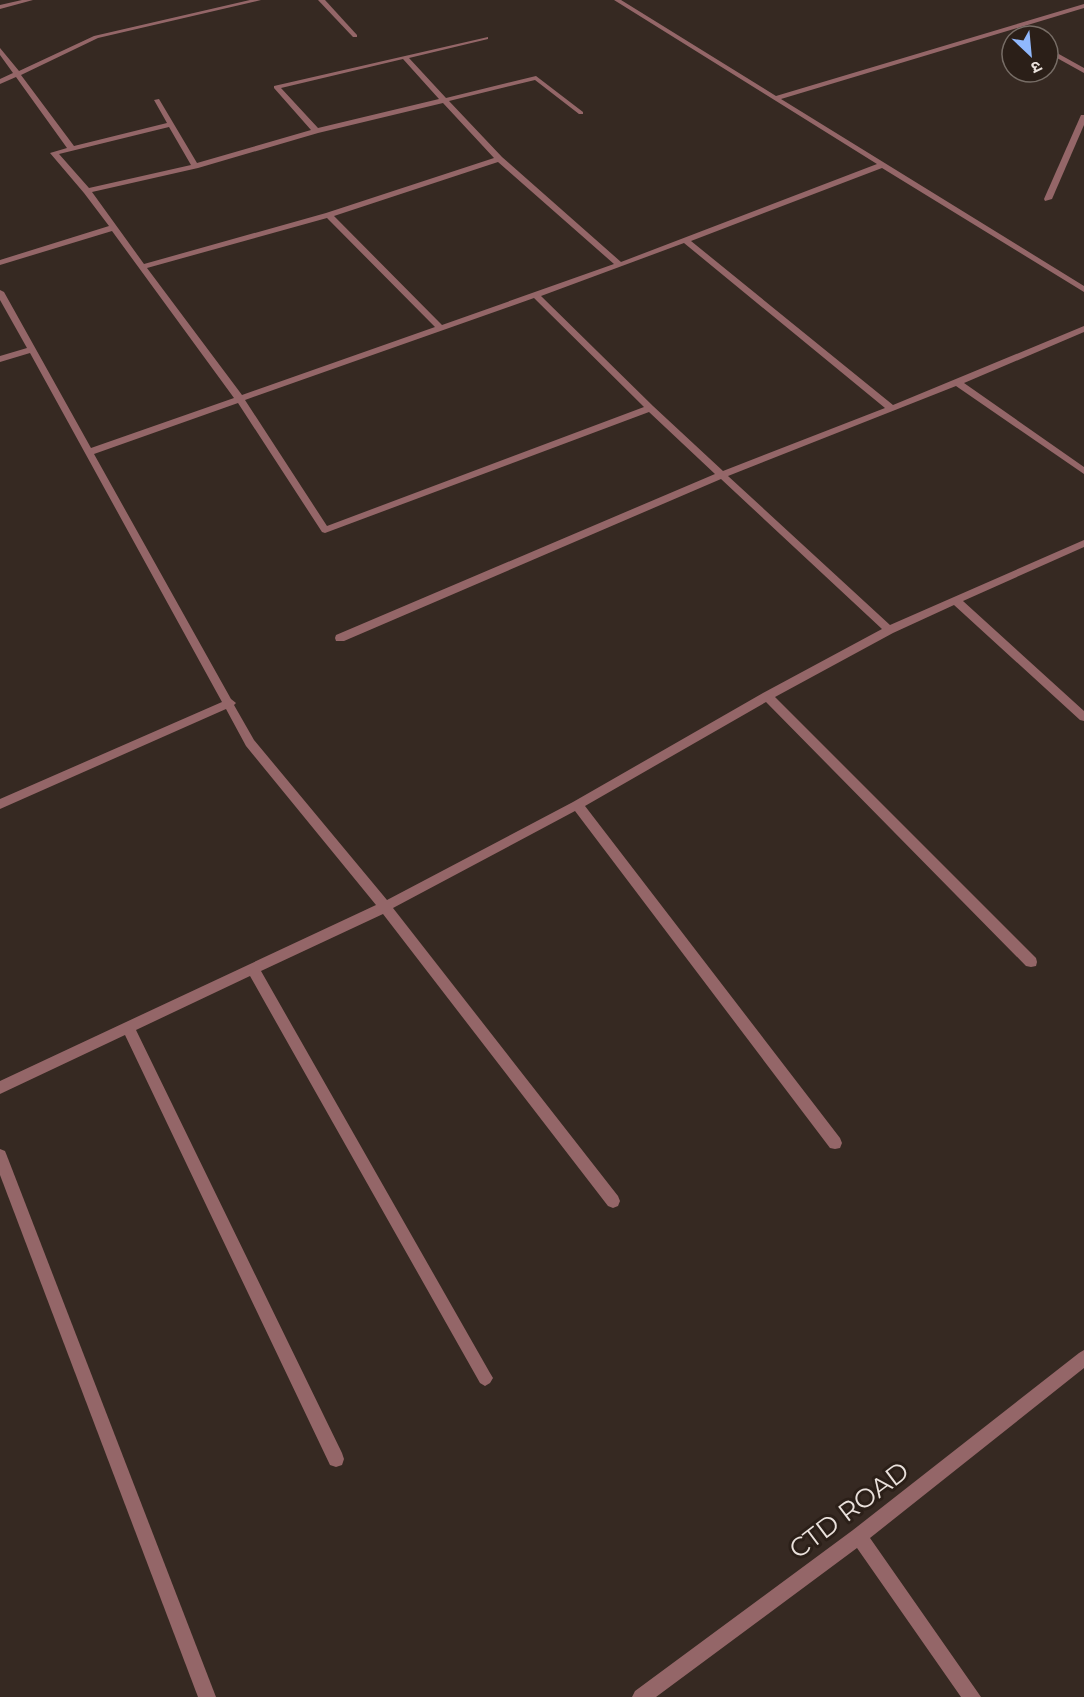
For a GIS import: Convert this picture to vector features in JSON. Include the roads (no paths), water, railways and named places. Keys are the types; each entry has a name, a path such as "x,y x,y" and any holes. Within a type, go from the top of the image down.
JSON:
{"street":[{"path":"0,7 30,0"},
{"path":"0,82 96,37 258,0"},
{"path":"321,0 355,36"},
{"path":"617,0 1084,290"},
{"path":"776,98 1014,31 1084,6"},
{"path":"316,131 276,87 486,38"},
{"path":"0,50 19,73 72,149"},
{"path":"1060,57 1084,71"},
{"path":"405,58 499,159 620,265"},
{"path":"87,191 195,166 316,131 536,78 580,113"},
{"path":"157,100 195,166"},
{"path":"1047,199 1084,117"},
{"path":"171,124 54,153 87,191 239,398 325,530 650,408"},
{"path":"142,267 329,215 499,159"},
{"path":"90,452 620,265 882,165"},
{"path":"329,215 440,328"},
{"path":"0,263 112,228"},
{"path":"685,240 890,407"},
{"path":"0,292 230,703 250,743 385,907 614,1201"},
{"path":"536,295 650,408 889,630"},
{"path":"340,638 721,475 890,407 957,383 1084,328"},
{"path":"0,359 31,350"},
{"path":"957,383 1084,471"},
{"path":"0,1088 385,907 577,805 767,696 889,630 1084,543"},
{"path":"956,600 1084,717"},
{"path":"767,696 1031,962"},
{"path":"0,804 230,703"},
{"path":"577,805 835,1143"},
{"path":"252,968 485,1378"},
{"path":"128,1027 336,1459"},
{"path":"0,1156 207,1697"},
{"name":"CTD ROAD","path":"640,1697 859,1536 1084,1358"},
{"path":"859,1536 972,1697"}]}
